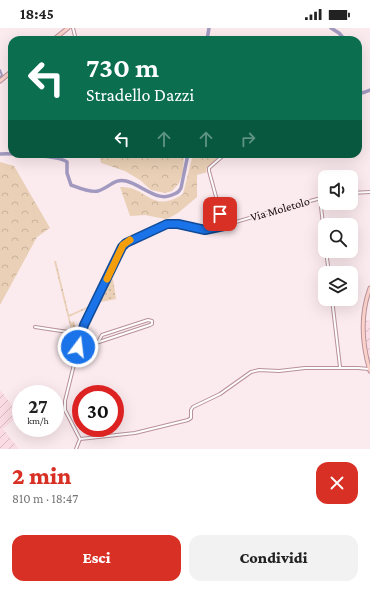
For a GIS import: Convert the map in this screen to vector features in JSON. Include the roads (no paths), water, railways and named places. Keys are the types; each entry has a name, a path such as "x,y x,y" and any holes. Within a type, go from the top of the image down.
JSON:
{"street":[{"path":"58,36 68,28"},
{"path":"0,81 8,74"},
{"path":"220,158 209,168 209,171 224,226"},
{"path":"358,193 370,192"},
{"name":"Via Moletolo","path":"80,439 67,416 64,407 81,334 122,248 127,242 167,224 178,224 205,230 224,226 318,199"},
{"path":"76,449 80,439 135,434 188,420 190,418 191,409 193,406 220,394 255,370 279,371 301,368 340,368 370,370 366,360 362,331 364,311 370,288"},
{"path":"333,306 340,368"},
{"path":"78,347 104,341 150,325 152,322 148,320 102,335 98,342"},
{"path":"35,327 81,334"},
{"path":"125,327 127,333"},
{"path":"100,338 104,341"}],"waterway":[{"path":"208,36 209,28"},
{"path":"331,28 342,36"},
{"path":"0,70 2,75 0,78"},
{"path":"362,93 370,90"},
{"path":"0,154 8,154"},
{"path":"55,158 67,162 67,173 71,185 84,190 98,191 122,180 132,183 155,195 166,197 177,193 181,188 187,158"}]}
